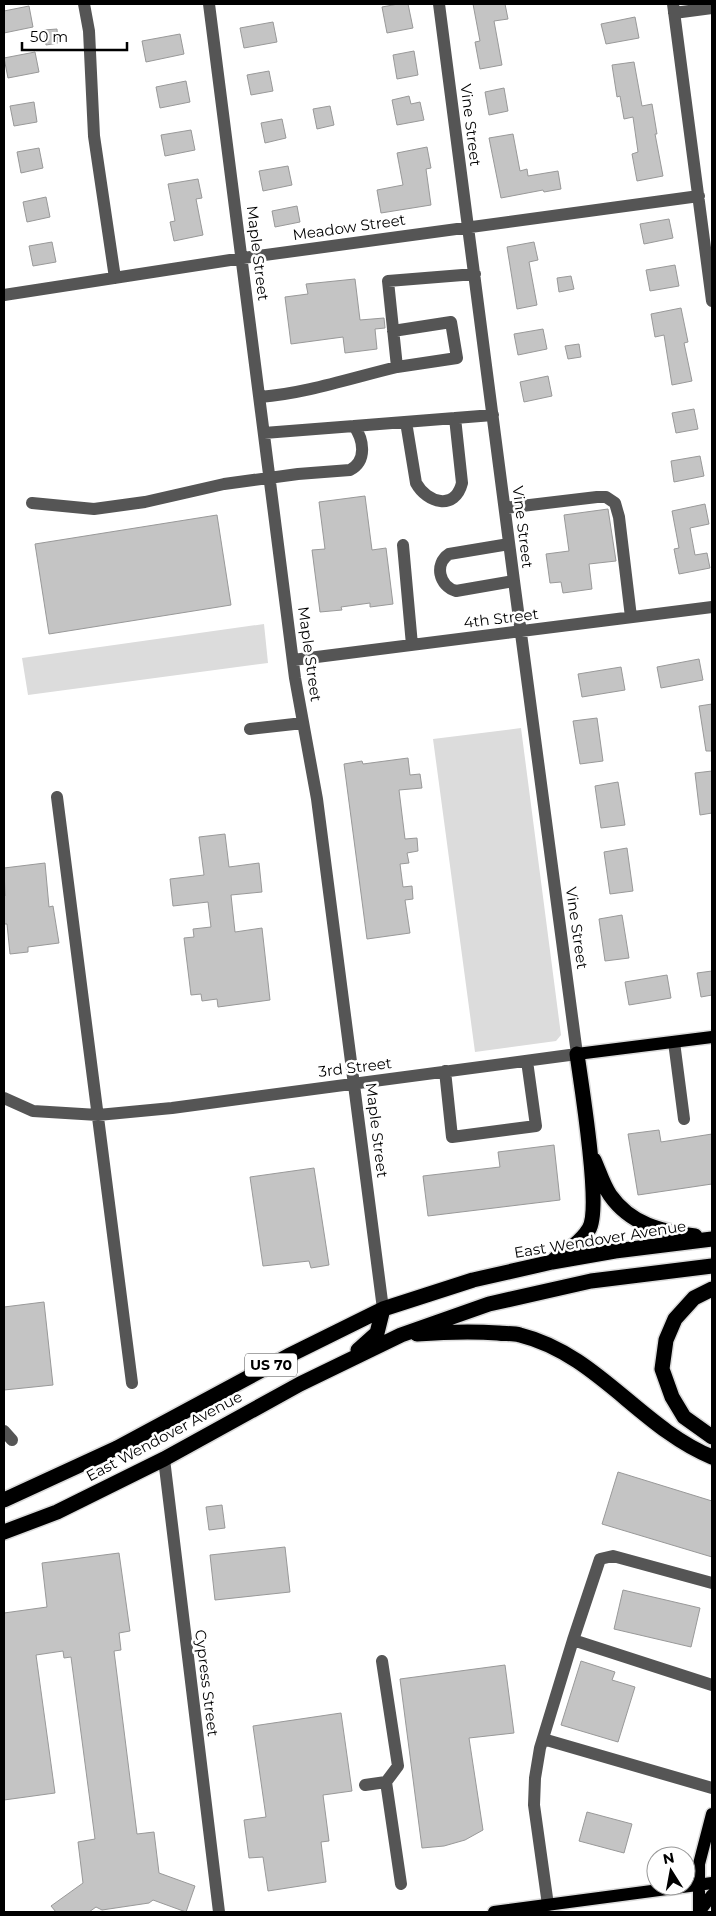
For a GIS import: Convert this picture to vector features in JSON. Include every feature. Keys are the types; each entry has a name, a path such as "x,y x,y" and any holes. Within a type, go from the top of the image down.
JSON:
{"highway":[{"path":"552,1262 573,1246 590,1228 593,1212 591,1154 577,1054"},
{"path":"591,1154 610,1195 632,1218 662,1231 712,1238"},
{"name":"East Wendover Avenue","path":"4,1500 117,1448 288,1356 383,1309 473,1280 552,1262 615,1251 712,1238"},
{"name":"East Wendover Avenue","path":"4,1532 57,1512 164,1458 300,1384 401,1335 489,1304 590,1281 712,1266"},
{"path":"712,1289 694,1298 675,1319 666,1340 662,1369 672,1398 684,1417 712,1437"},
{"path":"346,1361 377,1333 383,1309"},
{"path":"401,1335 469,1331 519,1335 553,1346 584,1365 679,1441 712,1457"},
{"path":"4,1495 24,1492"}],"main road":[{"name":"3rd Street","path":"577,1054 712,1037"},
{"path":"698,1912 699,1864 712,1814"},
{"path":"494,1912 712,1883"},
{"path":"698,1912 712,1895"},
{"path":"698,1912 712,1910"}],"street":[{"path":"84,4 89,31 94,136 115,278"},
{"name":"Maple Street","path":"209,4 293,660 319,808 383,1309"},
{"name":"Vine Street","path":"439,4 577,1054"},
{"path":"712,8 674,8 712,302"},
{"name":"Meadow Street","path":"4,295 243,258 699,196"},
{"path":"397,367 388,282 475,274"},
{"path":"4,290 4,295"},
{"path":"260,397 326,386 397,367 456,358 451,322 393,331"},
{"path":"264,433 493,415"},
{"path":"406,422 416,483 421,492 434,500 443,502 450,500 460,491 462,483 454,418"},
{"path":"32,503 94,509 145,502 224,484 298,474 350,470 360,462 362,452 359,433 354,426"},
{"path":"505,508 597,496 606,497 615,503 619,517 631,617"},
{"path":"509,544 449,554 443,558 440,564 440,571 445,584 450,590 456,592 514,581"},
{"path":"403,546 412,645"},
{"name":"4th Street","path":"293,660 712,607"},
{"path":"250,729 303,723"},
{"path":"57,797 132,1382"},
{"path":"674,1042 684,1119"},
{"name":"3rd Street","path":"4,1098 33,1111 98,1116 577,1054"},
{"path":"445,1071 452,1137 536,1126 527,1061"},
{"name":"Cypress Street","path":"164,1458 219,1912"},
{"path":"548,1905 534,1806 536,1778 543,1739 600,1560 613,1556 712,1583"},
{"path":"574,1640 712,1685"},
{"path":"365,1785 386,1782 398,1766 382,1661"},
{"path":"543,1739 712,1788"},
{"path":"386,1782 401,1884"}],"shaded area":[{"path":"264,624 268,663 28,695 22,658"},
{"path":"521,728 561,1035 556,1041 475,1052 433,739"}],"building":[{"path":"408,4 413,28 387,33 382,7"},
{"path":"473,4 505,4 508,19 494,21 502,65 480,69 475,42 480,41"},
{"path":"29,6 33,27 4,33 4,11"},
{"path":"635,17 639,38 606,44 601,24"},
{"path":"273,22 277,42 244,48 240,28"},
{"path":"57,29 58,43 46,45 44,30"},
{"path":"180,34 184,54 146,62 142,41"},
{"path":"414,51 418,75 397,79 393,55"},
{"path":"35,52 39,72 8,78 4,58"},
{"path":"634,62 642,106 652,104 657,134 655,134 663,176 637,181 632,154 638,152 633,117 624,119 620,96 617,97 612,65"},
{"path":"269,71 273,91 251,95 247,75"},
{"path":"186,81 190,102 160,108 156,87"},
{"path":"504,88 508,111 489,115 485,92"},
{"path":"409,96 411,104 420,102 424,120 397,125 392,100"},
{"path":"34,102 37,122 14,126 10,106"},
{"path":"330,106 334,125 317,129 313,109"},
{"path":"282,119 286,138 265,143 261,123"},
{"path":"191,130 195,150 165,156 161,135"},
{"path":"513,134 520,171 527,169 528,176 558,171 561,189 544,192 543,190 501,198 489,138"},
{"path":"427,147 431,168 426,169 431,205 381,213 377,190 403,185 397,153"},
{"path":"39,148 43,168 21,173 17,152"},
{"path":"288,166 292,185 263,191 259,171"},
{"path":"198,179 202,198 196,199 203,235 174,241 170,222 175,221 168,184"},
{"path":"46,197 50,217 27,222 23,202"},
{"path":"297,206 300,222 275,227 272,211"},
{"path":"669,219 673,238 644,244 640,224"},
{"path":"52,242 56,262 33,266 29,246"},
{"path":"534,242 538,260 529,262 537,305 517,309 507,247"},
{"path":"675,265 679,286 650,291 646,270"},
{"path":"571,276 574,289 559,292 557,278"},
{"path":"355,279 360,320 384,318 385,328 375,329 377,349 345,353 343,337 291,344 285,297 308,294 306,284"},
{"path":"681,308 688,342 684,343 692,381 672,385 664,335 655,337 651,314"},
{"path":"543,329 547,349 518,355 514,334"},
{"path":"579,344 581,357 568,359 565,346"},
{"path":"548,376 552,396 524,402 520,382"},
{"path":"694,409 698,429 676,433 672,413"},
{"path":"700,456 704,476 674,482 671,461"},
{"path":"365,496 372,550 386,548 393,604 370,607 370,603 341,607 342,610 320,612 312,550 325,549 319,502"},
{"path":"705,504 709,524 690,528 695,555 707,553 710,568 679,574 674,549 679,548 672,511"},
{"path":"608,509 616,561 589,564 592,589 563,593 561,582 550,583 546,554 569,551 564,515"},
{"path":"217,515 231,605 49,634 35,544"},
{"path":"699,659 703,680 661,688 657,667"},
{"path":"621,667 625,690 582,697 578,674"},
{"path":"712,704 712,751 706,751 699,706"},
{"path":"597,718 603,761 580,764 573,721"},
{"path":"408,758 410,775 420,774 422,788 399,790 405,839 417,838 418,851 407,853 409,863 400,864 403,887 412,886 413,899 405,900 410,933 367,939 344,764 362,761 363,764"},
{"path":"712,771 712,813 700,815 695,773"},
{"path":"618,782 625,825 601,828 595,786"},
{"path":"225,834 229,867 259,863 262,892 231,895 235,932 262,928 270,1000 218,1007 217,999 202,1001 201,994 191,995 184,938 194,937 193,929 211,927 208,902 173,906 170,879 204,875 199,837"},
{"path":"627,848 633,891 610,894 604,852"},
{"path":"45,863 49,907 53,906 59,943 28,947 28,952 10,954 7,924 4,924 4,868"},
{"path":"622,915 629,958 605,961 599,919"},
{"path":"712,971 712,995 701,997 697,973"},
{"path":"667,975 671,998 629,1005 625,982"},
{"path":"659,1130 661,1142 712,1134 712,1184 638,1195 628,1134"},
{"path":"554,1145 560,1200 428,1216 423,1176 500,1167 498,1152"},
{"path":"314,1168 329,1265 311,1268 309,1261 263,1266 250,1177"},
{"path":"44,1302 53,1385 4,1390 4,1307"},
{"path":"618,1472 712,1501 712,1557 602,1524"},
{"path":"222,1505 225,1528 209,1530 206,1507"},
{"path":"285,1547 290,1592 215,1600 210,1555"},
{"path":"119,1553 130,1631 119,1633 121,1650 114,1651 137,1834 154,1832 159,1873 195,1886 186,1912 153,1900 149,1903 102,1910 96,1907 89,1912 56,1912 51,1906 83,1883 78,1842 95,1839 71,1657 64,1658 63,1651 36,1655 55,1793 4,1800 4,1613 47,1607 42,1563"},
{"path":"623,1590 700,1608 691,1647 614,1629"},
{"path":"581,1661 615,1672 612,1680 635,1687 618,1742 561,1725"},
{"path":"505,1665 514,1733 469,1738 483,1830 465,1840 444,1846 422,1848 400,1679"},
{"path":"341,1713 352,1791 323,1795 329,1841 321,1842 326,1882 268,1891 263,1857 249,1858 244,1820 266,1817 253,1726"},
{"path":"587,1812 632,1824 624,1853 579,1841"}]}
